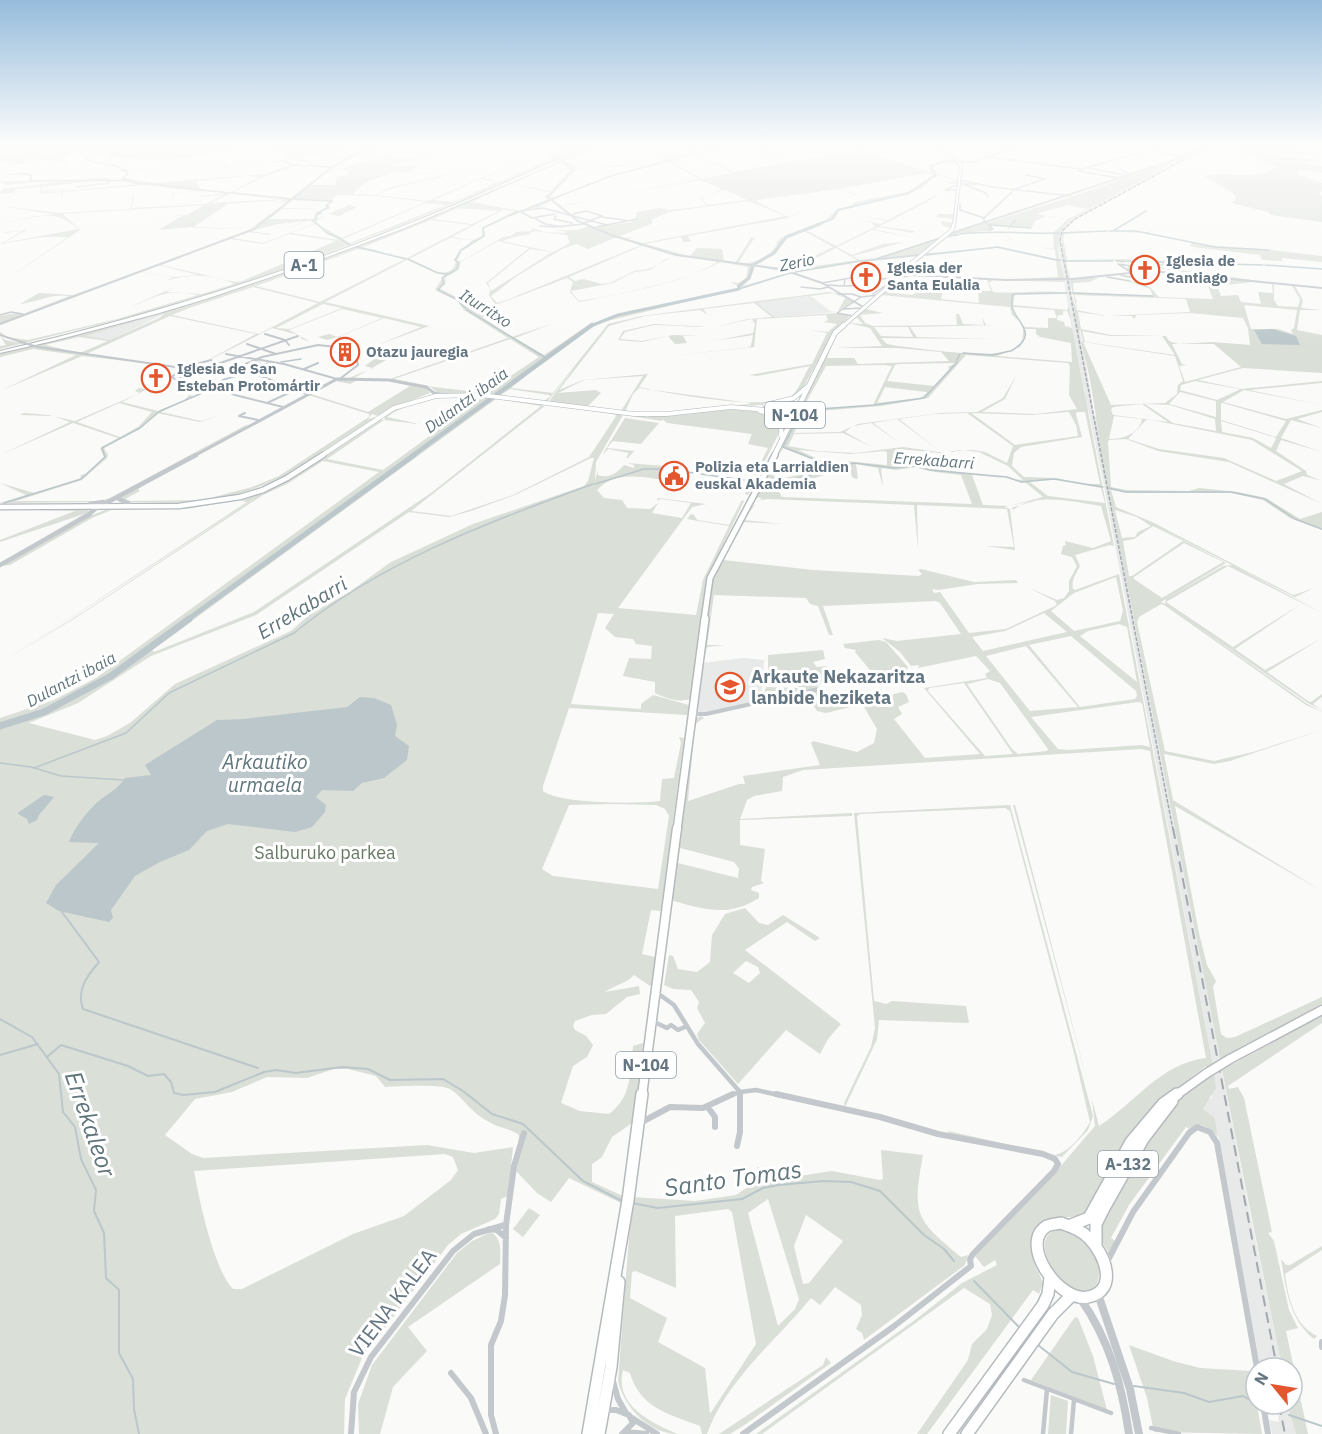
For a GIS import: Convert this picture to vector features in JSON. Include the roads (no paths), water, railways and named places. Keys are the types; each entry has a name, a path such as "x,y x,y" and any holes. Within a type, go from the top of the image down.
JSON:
{"highway":[{"name":"A-1","path":"0,351 140,316 266,277 437,212"},
{"name":"A-1","path":"0,351 117,327 259,281 441,212"}],"main road":[{"name":"N-104","path":"758,483 835,333 949,234 957,230 958,212"},
{"name":"N-104","path":"589,1434 621,1250 710,578 781,436 801,404 829,345"},
{"path":"0,506 101,508 179,506 223,501 263,490 391,410 433,393 488,396 634,414 667,414 783,402 798,396 807,387"},
{"path":"738,407 794,414"},
{"path":"738,407 764,412 776,418 783,426 781,436"},
{"path":"0,506 90,504 101,508 227,498 267,486 301,468"},
{"name":"A-132","path":"1071,1225 1089,1218 1136,1135 1157,1109 1230,1059 1322,1010"},
{"name":"A-132","path":"1096,1244 1096,1224 1104,1208 1150,1127 1180,1092"},
{"path":"967,1434 1049,1320 1076,1297 1098,1294 1105,1284 1106,1265 1096,1244 1071,1225 1061,1223 1051,1225 1040,1237 1039,1257 1050,1278 1076,1297"},
{"name":"N-104","path":"599,1434 614,1338 621,1250"},
{"path":"949,1434 1039,1311 1048,1294 1050,1278"}],"street":[{"path":"0,324 254,229 275,212"},
{"path":"521,212 525,216 536,218 559,213"},
{"path":"555,212 607,225"},
{"path":"566,212 585,224"},
{"path":"569,214 586,212 599,214 602,217"},
{"path":"949,234 1020,212"},
{"path":"556,216 554,219 596,227 611,235 676,255 771,267 822,282 863,308"},
{"path":"585,224 602,217 628,221"},
{"path":"536,218 545,224 563,227"},
{"path":"596,227 637,219"},
{"path":"545,224 538,227 555,229 573,223"},
{"path":"1132,273 1117,263 1142,270 1322,288"},
{"path":"912,275 1011,280 1072,279 1107,277 1150,269"},
{"path":"874,291 930,270"},
{"path":"1107,277 1128,279 1140,276 1142,270"},
{"path":"868,272 870,276"},
{"path":"1121,275 1128,279"},
{"path":"822,282 870,276 905,291"},
{"path":"855,278 868,280 875,284"},
{"path":"868,280 875,278"},
{"path":"844,286 845,279"},
{"path":"801,287 820,289 827,286 891,284"},
{"path":"870,285 878,294"},
{"path":"838,294 860,296 878,294"},
{"path":"854,315 837,313 860,296"},
{"path":"843,309 863,308"},
{"path":"0,315 11,312 23,314"},
{"path":"265,334 285,340 289,345"},
{"path":"0,335 37,345 182,368"},
{"path":"178,379 185,374 298,336"},
{"path":"247,344 277,354"},
{"path":"0,565 258,420 339,379 358,365 354,349 318,345 256,360 229,371 178,379"},
{"path":"226,354 303,369 339,379 390,380 426,387 433,393"},
{"path":"229,371 220,368 211,360 182,368 173,375 191,386 219,387 231,394 283,407"},
{"path":"256,360 272,370 262,376"},
{"path":"303,369 318,363"},
{"path":"237,369 309,393"},
{"path":"267,403 296,390"},
{"path":"245,413 239,416 258,420"},
{"path":"119,498 121,502 129,504"},
{"path":"90,504 119,498"},
{"path":"80,507 119,507"},
{"path":"691,714 706,714 819,689"},
{"path":"655,991 674,1005 698,1044 740,1092 740,1132 737,1146"},
{"path":"652,1021 667,1028 671,1025 678,1030 687,1026"},
{"path":"638,1124 670,1107 703,1108 740,1092 756,1090 880,1117 938,1134 1043,1154 1055,1159 1058,1164 1054,1171 973,1254 970,1259 971,1266 893,1327 743,1434"},
{"path":"706,1106 715,1116 715,1126"},
{"path":"1106,1265 1133,1212 1189,1133 1197,1127 1209,1131 1216,1137 1255,1356"},
{"path":"496,1434 491,1415 491,1345 501,1321 505,1295 507,1212 514,1166 524,1133"},
{"path":"506,1238 492,1227 503,1220 507,1212"},
{"name":"VIENA KALEA","path":"351,1434 354,1392 371,1357 453,1251 474,1234 492,1227 506,1225"},
{"path":"1098,1294 1130,1411 1139,1434"},
{"path":"1076,1297 1094,1317 1114,1356"},
{"path":"614,1338 614,1389 633,1423 624,1433"},
{"path":"1322,1342 1322,1347"},
{"path":"451,1374 471,1398 486,1434"},
{"path":"1024,1380 1111,1413"},
{"path":"1043,1434 1047,1389"},
{"path":"1071,1434 1074,1400"},
{"path":"589,1434 598,1415 604,1410 616,1410 628,1414 657,1434"},
{"path":"1130,1411 1130,1434"},
{"path":"1265,1416 1268,1434"},
{"path":"1151,1428 1179,1434"},
{"path":"624,1433 646,1434"}],"water":[{"path":"1273,329 1296,336 1300,345 1262,344 1254,330"},
{"name":"Arkautiko urmaela","path":"360,697 374,698 391,705 397,725 395,736 409,746 407,760 384,778 362,783 353,791 322,790 316,797 326,805 325,812 312,827 295,832 228,824 207,831 189,850 135,876 111,910 113,918 109,922 59,911 46,903 56,885 99,843 69,842 78,825 95,804 117,788 125,778 151,775 145,765 217,720 347,707"},
{"path":"44,795 54,797 37,820 29,824 27,819 18,814 19,812"}],"waterway":[{"name":"Iturritxo","path":"315,219 316,215 321,213 317,213 319,212"},
{"path":"449,274 457,269 458,262 455,260 461,250 484,236 483,228 517,212"},
{"name":"Dulantzi ibaia","path":"816,225 832,219 837,212"},
{"path":"966,212 984,218"},
{"path":"984,218 991,212"},
{"path":"1113,231 1144,212"},
{"path":"984,218 984,223"},
{"name":"Iturritxo","path":"313,220 327,233 341,239"},
{"path":"1010,226 1016,220"},
{"path":"986,223 993,229 989,230"},
{"name":"Dulantzi ibaia","path":"591,326 618,315 739,289 739,286 749,278 753,265 774,253 786,237 820,224"},
{"path":"990,225 1031,228"},
{"path":"1062,233 1107,231"},
{"path":"1113,231 1136,231 1215,247 1269,250"},
{"path":"960,234 1059,233"},
{"path":"948,236 958,235"},
{"path":"876,259 940,238"},
{"name":"Iturritxo","path":"342,240 350,245"},
{"name":"Iturritxo","path":"357,247 406,259"},
{"name":"Zerio","path":"926,255 998,247 1057,260"},
{"name":"Zerio","path":"861,261 919,255"},
{"name":"Iturritxo","path":"408,259 438,273 448,274 442,278 444,283 438,290 458,300 467,310 546,358"},
{"name":"Zerio","path":"739,289 793,272 860,261"},
{"name":"Zerio","path":"1064,261 1113,261"},
{"name":"Zerio","path":"1116,261 1263,265"},
{"name":"Zerio","path":"1265,265 1322,269"},
{"path":"1012,306 1012,295 1015,294 1067,293"},
{"path":"1072,293 1153,296"},
{"path":"1011,351 1020,345 1025,334 1012,307"},
{"name":"Dulantzi ibaia","path":"412,456 591,326"},
{"path":"963,353 992,355 1010,351"},
{"path":"957,360 960,354"},
{"path":"281,362 301,359"},
{"path":"807,410 874,405 924,398 957,362"},
{"path":"265,364 269,363"},
{"path":"251,371 263,365"},
{"path":"215,385 222,380 248,372"},
{"path":"4,503 81,479 105,457 102,448 140,428 160,411 214,388"},
{"path":"805,410 802,410 783,447 834,467"},
{"name":"Dulantzi ibaia","path":"187,620 414,455"},
{"name":"Errekabarri","path":"765,483 784,482 854,463 893,468 914,466 929,470 1007,477 1021,482 1054,479 1103,487"},
{"name":"Errekabarri","path":"595,484 644,469 662,469"},
{"name":"Errekabarri","path":"665,469 744,480"},
{"name":"Errekabarri","path":"34,768 126,733 169,693 294,633 362,585 399,565 475,529 593,484"},
{"name":"Errekabarri","path":"1109,488 1125,492 1231,492 1265,499 1295,519 1322,529"},
{"name":"Dulantzi ibaia","path":"0,726 44,712 111,676 189,619"},
{"path":"0,763 34,768"},
{"path":"34,768 61,776 123,780"},
{"path":"62,912 99,962 82,989 83,1009 258,1068"},
{"name":"Errekaleor","path":"0,1019 32,1037 37,1044"},
{"path":"0,1055 37,1044"},
{"name":"Errekaleor","path":"37,1044 59,1074 63,1112 75,1127 81,1159 96,1190 94,1211 104,1233 106,1278 119,1290 119,1353 133,1379 134,1409 139,1434"},
{"name":"Santo Tomas","path":"47,1057 61,1045 128,1066 148,1076 164,1074 171,1082 174,1093 183,1095 215,1092 264,1072 276,1070 296,1073 342,1067 368,1069 390,1080 443,1079 463,1091 492,1114 523,1124 583,1181 622,1201"},
{"name":"Santo Tomas","path":"632,1203 658,1208 742,1199 763,1188 778,1185 824,1181 851,1182 880,1191 924,1235 944,1249 954,1261"},
{"name":"Santo Tomas","path":"974,1281 1019,1327"},
{"name":"Santo Tomas","path":"1038,1345 1072,1372 1114,1384"},
{"name":"Santo Tomas","path":"1134,1386 1184,1393 1209,1402 1244,1397"},
{"name":"Santo Tomas","path":"1292,1416 1322,1426"}],"railway":[{"path":"1088,212 1075,219 1062,231 1060,241 1173,830"},
{"path":"1173,828 1275,1356"},
{"path":"1281,1416 1285,1434"}],"place":[{"name":"Iglesia de Santiago","path":"1145,270"},
{"name":"Iglesia der Santa Eulalia","path":"866,277"},
{"name":"Otazu jauregia","path":"345,352"},
{"name":"Iglesia de San Esteban Protomártir","path":"156,378"},
{"name":"Polizia eta Larrialdien euskal Akademia","path":"674,476"},
{"name":"Arkaute Nekazaritza lanbide heziketa","path":"730,687"}],"park label":[{"name":"Salburuko parkea","path":"325,853"}]}
